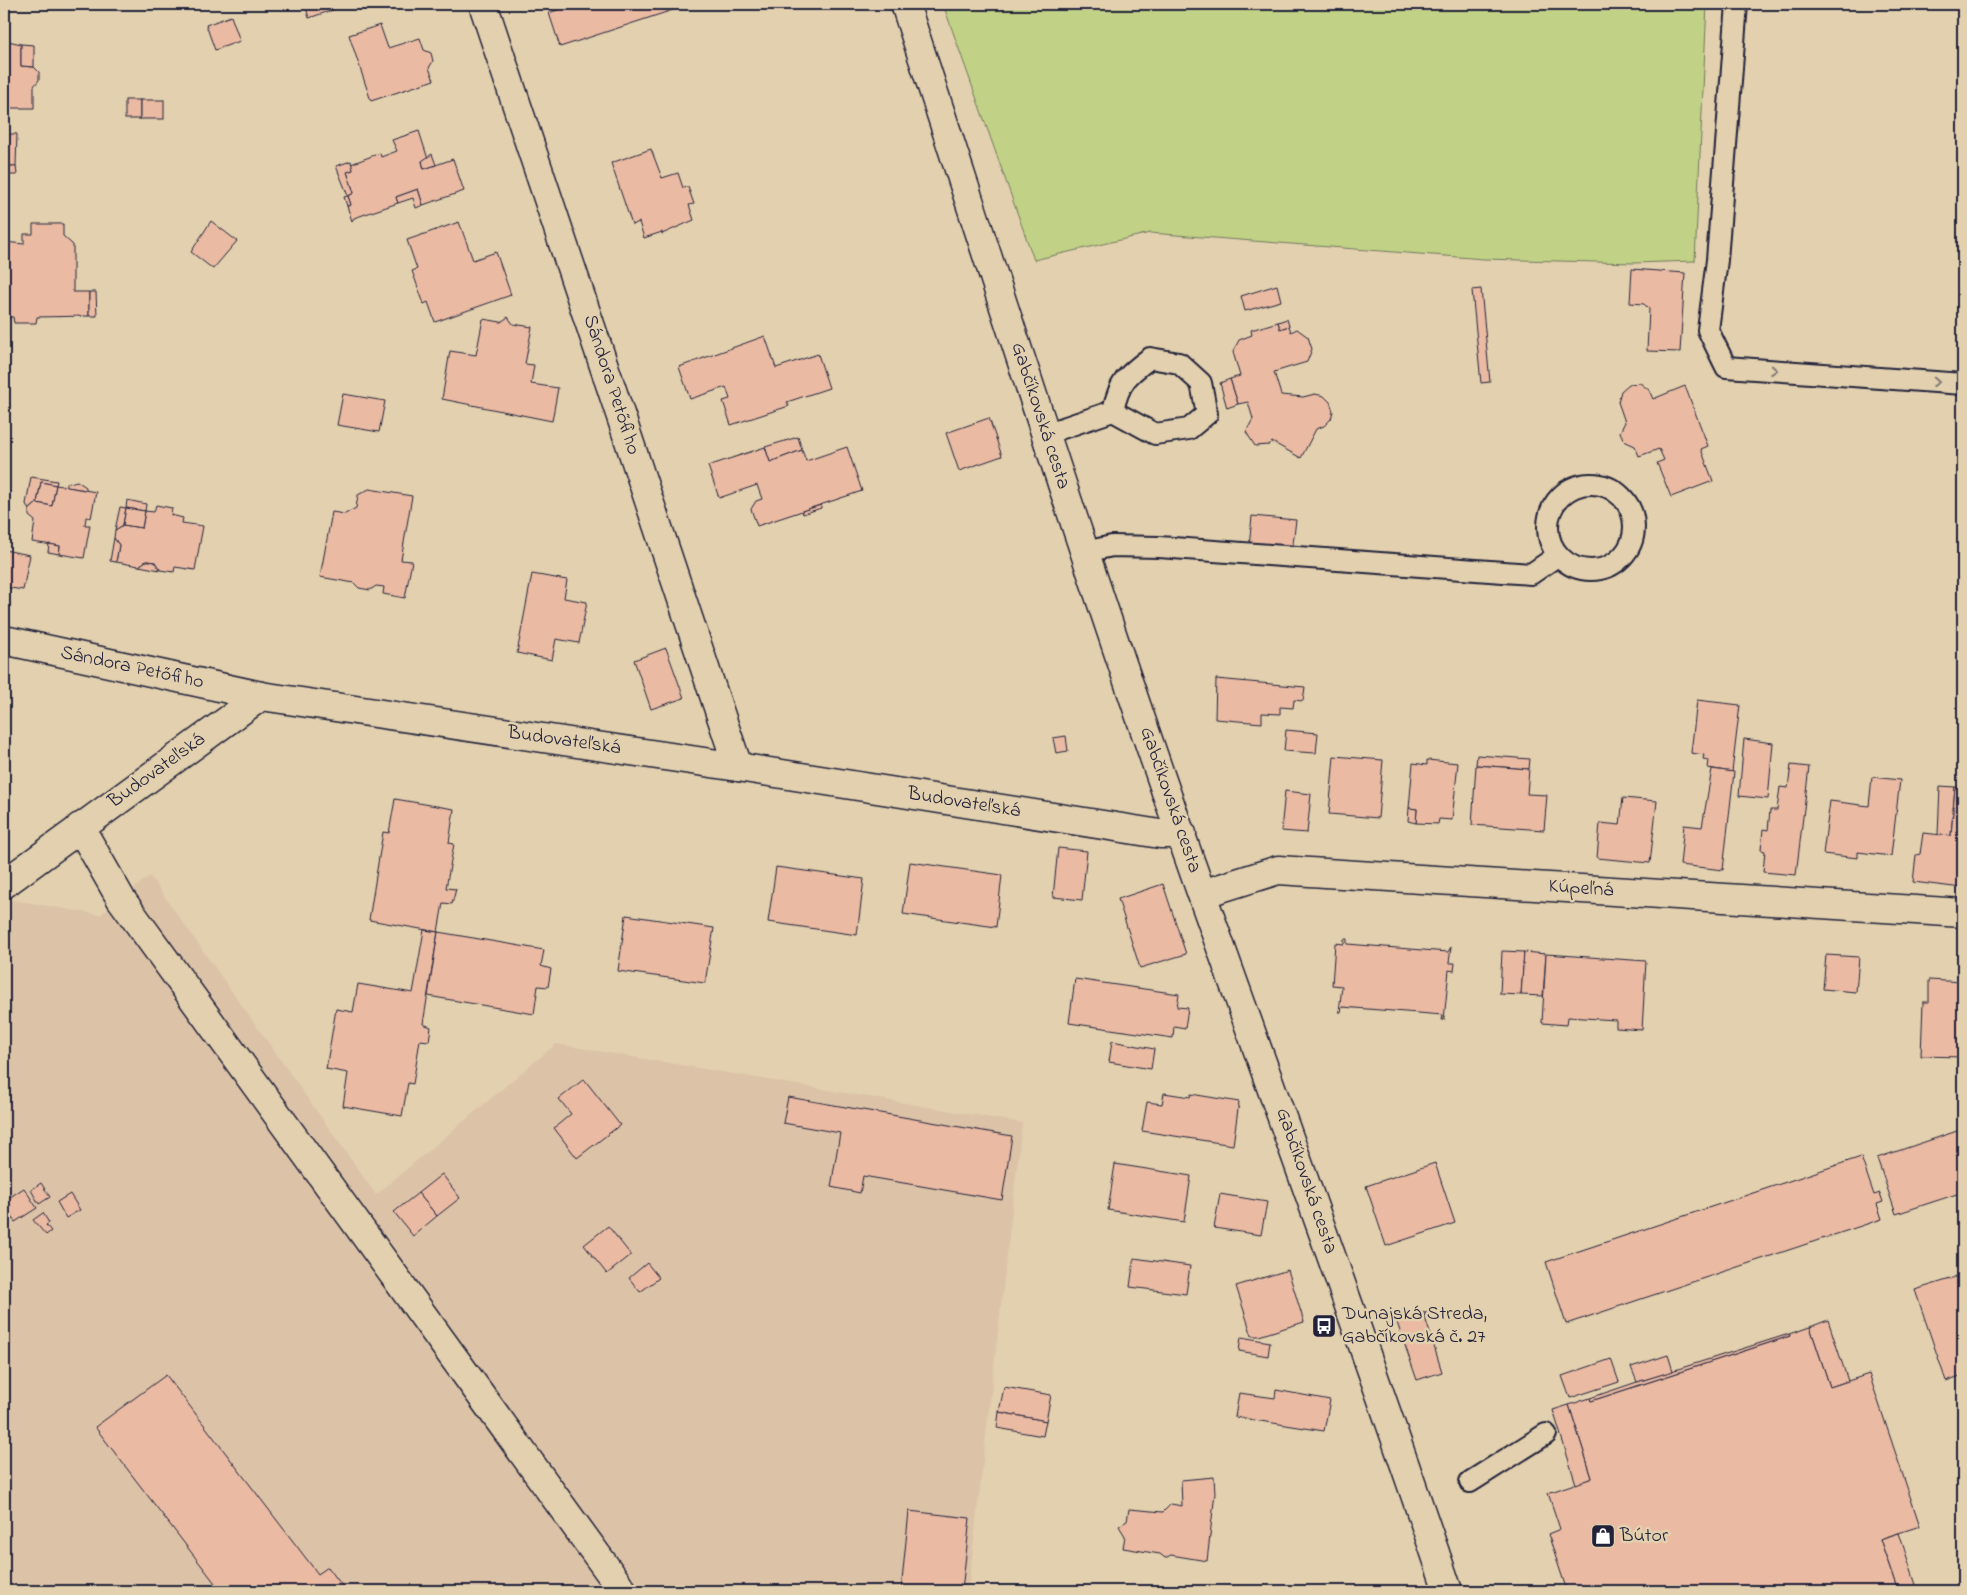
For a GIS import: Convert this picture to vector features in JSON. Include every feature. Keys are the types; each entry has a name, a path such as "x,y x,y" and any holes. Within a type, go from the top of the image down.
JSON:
{"street":[{"name":"Sándora Petőfiho","path":"483,4 738,767"},
{"name":"Gabčíkovská cesta","path":"905,4 1045,434 1202,894 1240,996 1448,1591"},
{"name":"Sándora Petőfiho","path":"4,640 261,696"},
{"name":"Budovateľská","path":"4,884 80,826 261,696 738,767 1160,834 1182,834"},
{"path":"80,826 121,899 623,1591"},
{"name":"Kúpeľná","path":"1202,894 1278,870 1963,913"}],"lane":[{"path":"1737,4 1717,260 1708,330 1726,367 1963,384"},
{"path":"1045,434 1114,411 1155,434 1189,429 1206,414 1201,383 1180,363 1150,358 1128,374 1117,393 1114,411"},
{"path":"1590,484 1598,484 1613,490 1624,499 1632,512 1634,527 1632,542 1618,560 1598,570 1583,570 1569,565 1557,556 1550,543 1547,527 1550,512 1557,499 1569,489 1590,484"},
{"path":"1085,552 1112,546 1159,547 1531,574 1557,556"},
{"path":"1470,1482 1546,1434"}],"shaded area":[{"path":"150,876 376,1195 556,1044 1022,1123 968,1591 4,1591 4,907 13,900 100,915"}],"green space":[{"path":"943,4 1707,4 1695,261 1634,263 1484,259 1150,233 1034,260"}],"building":[{"path":"305,4 350,4 309,18"},
{"path":"574,4 688,5 560,47 549,13"},
{"path":"231,16 240,41 215,50 206,25"},
{"path":"380,25 388,48 420,38 424,50 431,53 433,61 429,68 434,80 371,101 349,35"},
{"path":"4,40 21,44 21,66 34,67 39,72 39,80 34,86 34,108 4,108"},
{"path":"21,44 34,45 34,67 21,66"},
{"path":"125,100 140,100 140,119 125,119"},
{"path":"140,100 164,100 164,119 140,119"},
{"path":"419,131 428,159 422,161 424,169 453,159 464,191 423,205 418,189 396,197 398,203 354,218 352,221 347,206 351,205 348,196 354,193 347,172 353,170 351,164 380,153 381,157 397,151 392,140"},
{"path":"4,134 17,134 16,166 4,166"},
{"path":"651,149 662,178 678,173 683,188 688,187 694,204 689,205 694,220 662,234 662,232 644,238 639,222 632,225 611,163"},
{"path":"432,154 436,165 424,169 422,161"},
{"path":"351,161 353,170 347,172 354,193 348,196 336,166"},
{"path":"4,166 16,166 17,175 4,175"},
{"path":"418,189 423,205 416,208 413,198 398,203 396,197"},
{"path":"348,196 351,205 347,206 344,197"},
{"path":"211,221 237,241 213,269 191,252"},
{"path":"459,222 473,260 496,252 511,295 435,322 428,302 424,304 412,271 417,269 407,240"},
{"path":"33,224 63,224 63,236 73,245 73,292 89,292 89,316 37,317 36,323 14,323 13,317 4,317 4,242 24,244 24,234 33,234"},
{"path":"1632,269 1685,273 1680,352 1647,351 1649,309 1644,304 1630,303"},
{"path":"1277,285 1281,301 1245,311 1241,296"},
{"path":"1481,289 1490,382 1481,383 1472,290"},
{"path":"89,292 96,292 97,316 89,316"},
{"path":"508,317 513,324 532,327 525,364 534,365 531,384 558,388 552,421 442,399 450,351 476,355 483,319 501,322"},
{"path":"1287,319 1289,326 1280,329 1278,322"},
{"path":"1278,322 1280,329 1289,326 1291,332 1297,329 1308,337 1312,349 1307,362 1274,372 1281,395 1303,397 1315,394 1324,396 1330,402 1333,411 1331,419 1324,426 1316,429 1301,458 1272,442 1269,445 1255,446 1246,432 1253,419 1248,402 1238,404 1230,379 1240,376 1233,352 1239,340 1252,335 1251,330"},
{"path":"765,336 776,368 818,354 829,388 787,402 789,406 731,425 723,401 730,399 726,387 690,399 679,367"},
{"path":"1230,379 1238,404 1227,408 1220,383"},
{"path":"1640,383 1649,390 1653,399 1685,386 1708,446 1701,449 1713,481 1671,497 1657,463 1664,460 1659,449 1639,456 1635,446 1624,441 1620,432 1625,422 1618,402 1621,391 1629,384"},
{"path":"343,394 385,401 379,432 337,425"},
{"path":"989,418 1002,456 959,471 946,433"},
{"path":"798,437 802,450 770,462 765,447"},
{"path":"765,447 770,462 802,450 806,461 847,447 862,491 757,526 751,509 756,501 762,499 757,485 719,498 708,466"},
{"path":"31,477 57,481 56,485 41,482 37,503 29,510 26,504"},
{"path":"77,481 86,487 86,490 66,487 66,484"},
{"path":"41,482 56,485 52,506 37,503"},
{"path":"56,485 96,492 91,518 86,517 85,525 90,525 84,558 59,554 60,546 32,542 35,521 29,516 29,510 37,503 52,506"},
{"path":"369,489 412,496 401,560 412,561 405,598 383,594 384,587 376,586 370,590 359,588 354,583 320,577 332,512 345,514 356,508 358,495"},
{"path":"127,500 146,504 145,511 126,508"},
{"path":"156,505 172,508 171,515 183,518 182,523 203,526 195,570 175,567 174,572 160,570 155,562 146,561 139,566 116,562 119,545 114,538 115,530 123,525 142,528 145,511 154,512"},
{"path":"821,505 821,508 803,514 802,511"},
{"path":"120,507 126,508 123,525 115,530"},
{"path":"126,508 145,511 142,528 123,525"},
{"path":"1252,516 1296,520 1292,552 1249,548"},
{"path":"114,538 119,545 116,562 110,561"},
{"path":"49,544 60,546 59,554 48,552"},
{"path":"4,550 30,555 23,590 4,587"},
{"path":"146,561 155,562 160,570 139,566"},
{"path":"532,574 567,580 564,598 587,602 579,643 556,639 552,660 517,653"},
{"path":"666,648 684,698 651,709 634,660"},
{"path":"1216,679 1305,687 1303,701 1294,700 1293,708 1280,707 1280,714 1262,713 1262,723 1215,719"},
{"path":"1697,700 1740,705 1732,772 1708,768 1709,760 1703,759 1704,755 1691,753"},
{"path":"1286,730 1318,733 1316,753 1284,751"},
{"path":"1066,736 1068,751 1056,753 1053,738"},
{"path":"1744,739 1773,743 1768,799 1739,796"},
{"path":"1477,755 1530,759 1529,769 1476,765"},
{"path":"1334,756 1383,760 1378,818 1329,814"},
{"path":"1427,760 1458,763 1452,820 1439,819 1438,824 1416,823 1417,809 1409,808 1413,763 1427,765"},
{"path":"1476,765 1529,769 1527,794 1547,795 1544,830 1472,825"},
{"path":"1791,765 1809,767 1796,875 1763,872 1765,851 1761,850 1763,829 1768,830 1770,810 1777,810 1780,787 1788,788"},
{"path":"1712,769 1734,772 1723,870 1680,865 1684,825 1702,827"},
{"path":"1872,777 1900,780 1891,856 1858,852 1858,858 1823,854 1830,801 1869,806"},
{"path":"1940,786 1955,787 1951,836 1938,835"},
{"path":"1955,787 1963,787 1962,888 1913,882 1916,855 1920,854 1923,833 1951,836"},
{"path":"1285,791 1311,794 1307,833 1281,831"},
{"path":"1623,798 1657,801 1650,863 1597,858 1600,823 1620,825"},
{"path":"395,799 454,809 449,843 454,844 446,888 456,889 452,904 443,903 438,932 369,920 383,832 389,833"},
{"path":"1409,808 1417,809 1416,823 1408,821"},
{"path":"1058,848 1087,851 1082,900 1053,897"},
{"path":"910,862 1002,875 996,927 903,914"},
{"path":"776,867 864,879 857,935 768,922"},
{"path":"1163,884 1186,954 1140,968 1118,899"},
{"path":"626,915 714,928 705,983 618,971"},
{"path":"424,930 438,932 423,1024 431,1027 429,1041 420,1040 413,1084 408,1083 402,1116 343,1106 348,1073 326,1069 336,1009 353,1012 358,984 413,993"},
{"path":"438,932 544,950 541,966 551,969 548,987 538,986 534,1014 428,996"},
{"path":"1344,939 1347,939 1347,944 1448,952 1451,947 1449,963 1455,963 1454,971 1449,970 1444,1020 1442,1020 1443,1015 1342,1007 1341,1012 1339,1012 1342,986 1332,985 1335,943 1344,944"},
{"path":"1502,951 1524,952 1521,995 1500,994"},
{"path":"1524,952 1546,954 1543,996 1521,995"},
{"path":"1546,954 1646,961 1642,1030 1616,1028 1616,1020 1568,1017 1567,1025 1542,1023"},
{"path":"1826,955 1859,957 1856,992 1823,989"},
{"path":"1075,979 1179,994 1177,1007 1188,1008 1185,1028 1174,1026 1173,1038 1069,1023"},
{"path":"1929,980 1963,982 1963,1057 1921,1056 1923,1002 1929,1002"},
{"path":"1112,1041 1154,1049 1151,1069 1109,1062"},
{"path":"584,1079 620,1125 577,1158 554,1128 571,1114 559,1099"},
{"path":"1164,1093 1190,1097 1191,1094 1239,1102 1233,1145 1142,1131 1147,1102 1162,1104"},
{"path":"788,1097 1012,1136 1002,1200 863,1176 860,1193 831,1187 840,1133 783,1123"},
{"path":"1963,1129 1963,1192 1896,1214 1877,1158"},
{"path":"1861,1157 1874,1195 1880,1193 1883,1202 1877,1204 1882,1219 1566,1324 1546,1262"},
{"path":"1435,1163 1455,1223 1386,1246 1366,1186"},
{"path":"1115,1164 1191,1176 1184,1222 1108,1210"},
{"path":"442,1174 460,1198 437,1216 418,1193"},
{"path":"41,1183 50,1197 39,1204 31,1190"},
{"path":"24,1188 37,1208 15,1222 4,1201"},
{"path":"418,1193 437,1216 413,1236 394,1212"},
{"path":"70,1194 80,1210 66,1218 57,1202"},
{"path":"1220,1194 1267,1202 1261,1235 1214,1228"},
{"path":"43,1213 49,1223 46,1225 51,1231 46,1235 33,1220"},
{"path":"608,1226 631,1255 607,1274 584,1245"},
{"path":"1134,1258 1190,1266 1186,1294 1130,1287"},
{"path":"647,1263 659,1278 640,1292 629,1278"},
{"path":"1288,1270 1304,1322 1259,1336 1252,1336 1236,1286"},
{"path":"1963,1275 1963,1375 1946,1381 1915,1290"},
{"path":"1393,1311 1428,1313 1428,1315 1424,1314 1442,1372 1417,1380"},
{"path":"1828,1320 1848,1381 1830,1387 1810,1327"},
{"path":"1810,1327 1830,1387 1869,1374 1920,1526 1880,1539 1898,1591 1581,1591 1579,1587 1567,1591 1548,1534 1560,1529 1548,1493 1592,1478 1569,1405 1590,1398 1591,1401 1790,1336 1789,1334"},
{"path":"1789,1334 1790,1336 1591,1401 1590,1398 1637,1382"},
{"path":"1241,1337 1270,1342 1268,1356 1239,1351"},
{"path":"1668,1355 1673,1371 1637,1382 1631,1367"},
{"path":"1611,1359 1619,1382 1570,1398 1562,1376"},
{"path":"166,1375 318,1574 328,1567 346,1591 221,1591 95,1427"},
{"path":"1004,1387 1051,1395 1046,1421 999,1412"},
{"path":"1276,1390 1330,1400 1324,1431 1235,1417 1239,1393 1275,1398"},
{"path":"1569,1405 1592,1478 1576,1484 1553,1410"},
{"path":"999,1412 1046,1421 1043,1436 997,1428"},
{"path":"1214,1477 1215,1493 1207,1561 1171,1555 1165,1558 1160,1554 1123,1548 1125,1536 1119,1526 1127,1521 1129,1509 1163,1512 1171,1504 1182,1506 1181,1480"},
{"path":"909,1511 970,1518 962,1591 901,1591"},
{"path":"1899,1533 1918,1591 1898,1591 1880,1539"}],"place":[{"name":"Dunajská Streda, Gabčíkovská č. 27","path":"1324,1326"},
{"name":"Bútor","path":"1603,1536"}]}
